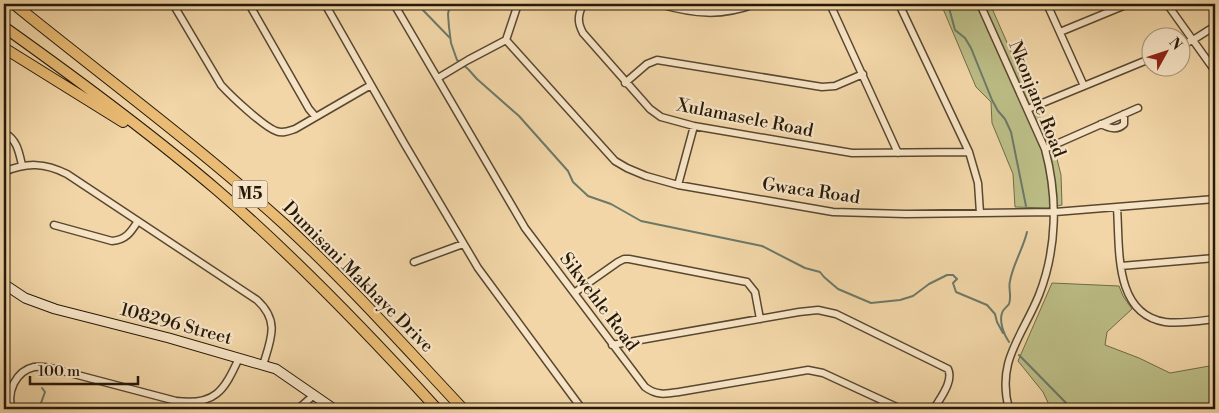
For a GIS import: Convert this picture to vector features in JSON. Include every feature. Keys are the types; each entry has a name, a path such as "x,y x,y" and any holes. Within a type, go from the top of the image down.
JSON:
{"main road":[{"name":"Dumisani Makhaye Drive","path":"14,4 206,156 285,225 357,294 462,409"},
{"name":"Dumisani Makhaye Drive","path":"4,27 105,100 246,216 317,282 377,343 436,409"},
{"path":"4,48 168,150"}],"street":[{"path":"173,4 221,85 270,128 276,131 287,132 371,85"},
{"path":"249,4 309,109 315,116"},
{"path":"325,4 478,268 582,409"},
{"name":"Sikwehle Road","path":"394,4 525,228 645,388 656,394 679,392 808,370 822,373 901,409"},
{"path":"438,78 506,40 518,4"},
{"name":"Xulamasele Road","path":"583,4 578,18 579,26 583,33 626,83 658,116 694,126 852,153 969,152"},
{"path":"659,4 688,12 716,13 737,11 756,4"},
{"path":"830,4 898,153"},
{"path":"899,4 969,152 978,183 980,213"},
{"name":"Nkonjane Road","path":"980,4 1045,149 1052,180 1055,212 1045,278 1006,369 1004,381 1009,409"},
{"path":"1047,4 1084,86"},
{"path":"1060,32 1128,4"},
{"path":"1167,4 1215,71"},
{"path":"1193,40 1215,26"},
{"name":"Gwaca Road","path":"506,40 615,161 646,176 678,185 833,212 906,214 1055,212 1215,199"},
{"path":"626,83 647,64 657,60 822,87 835,86 863,74"},
{"path":"1028,109 1142,62"},
{"path":"1045,149 1138,108"},
{"path":"1101,124 1112,128 1120,128 1124,124 1124,114"},
{"path":"678,185 694,126"},
{"path":"4,133 16,145 22,165"},
{"path":"4,172 22,165 46,166 67,174 258,300 269,313 271,330 263,365"},
{"path":"1117,208 1123,285 1131,301 1147,315 1167,322 1215,319"},
{"path":"54,225 112,240 119,240 126,237 138,221"},
{"path":"414,262 463,244"},
{"path":"1121,266 1215,258"},
{"path":"574,293 618,262 629,259 747,282 755,292 760,319"},
{"name":"108296 Street","path":"4,284 25,298 39,304 263,365 287,376 334,409"},
{"path":"612,344 799,312 826,311 945,367 949,371 950,378 934,409"},
{"path":"12,409 10,400 14,382 20,375 33,367 51,368 176,401 192,403 205,400 222,390 229,381 239,358"},
{"path":"298,409 314,395"}],"green space":[{"path":"941,4 990,4 1055,151 1061,175 1062,205 1047,208 1015,207 1013,174 992,123 991,102 976,87"},
{"path":"1052,283 1119,286 1132,309 1107,332 1105,345 1139,358 1170,373 1215,365 1215,409 1051,409 1043,392 1018,361"}],"waterway":[{"path":"417,4 450,38"},
{"path":"450,4 448,14 449,27 451,43 457,60 519,116 568,171 573,182 588,196 611,204 641,221 762,246 805,268 820,272 838,289 871,303 900,300 913,296 929,284 947,275 953,275 957,279 953,283 956,292 987,305 995,314 1003,333"},
{"path":"948,4 955,30 965,38 971,48 992,100 1011,132 1026,206"},
{"path":"1009,342 1005,336 1001,317 1003,310 1009,304 1011,275 1027,232"},
{"path":"1019,355 1072,409"},
{"path":"42,388 45,392 41,403 43,409"}]}
